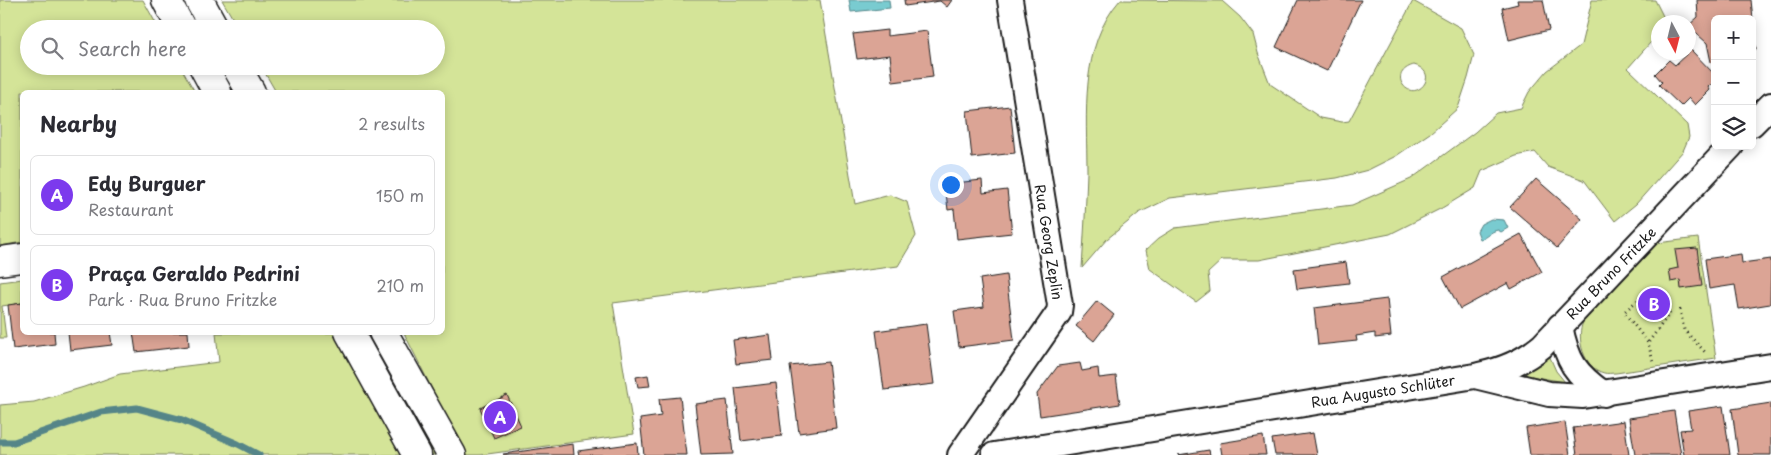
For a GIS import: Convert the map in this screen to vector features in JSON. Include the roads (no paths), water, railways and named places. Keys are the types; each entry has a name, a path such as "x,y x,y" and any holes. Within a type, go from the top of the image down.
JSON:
{"main road":[{"path":"166,0 177,20"},
{"path":"200,0 211,20"},
{"path":"208,75 216,90"},
{"path":"241,75 250,90"},
{"path":"0,261 20,258"},
{"path":"351,335 418,455"},
{"path":"385,335 452,455"}],"street":[{"name":"Rua Georg Zeplin","path":"960,455 1059,312 1060,305 1010,0"},
{"path":"1756,120 1771,105"},
{"name":"Rua Bruno Fritzke","path":"1475,376 1501,370 1518,363 1542,346 1727,150"},
{"path":"1560,326 1563,342 1570,361 1578,374 1604,394"},
{"name":"Rua Augusto Schlüter","path":"994,455 1475,376 1549,394 1583,396 1771,366"}],"water":[{"path":"849,0 889,0 890,8 851,12"},
{"path":"1491,219 1504,220 1508,228 1501,232 1495,231 1480,239 1477,231 1481,224"}],"waterway":[{"path":"0,442 14,442 101,412 137,408 182,420 259,455"}],"place":[{"name":"Praça Geraldo Pedrini","path":"1654,304"},
{"name":"Edy Burguer","path":"500,417"}]}
